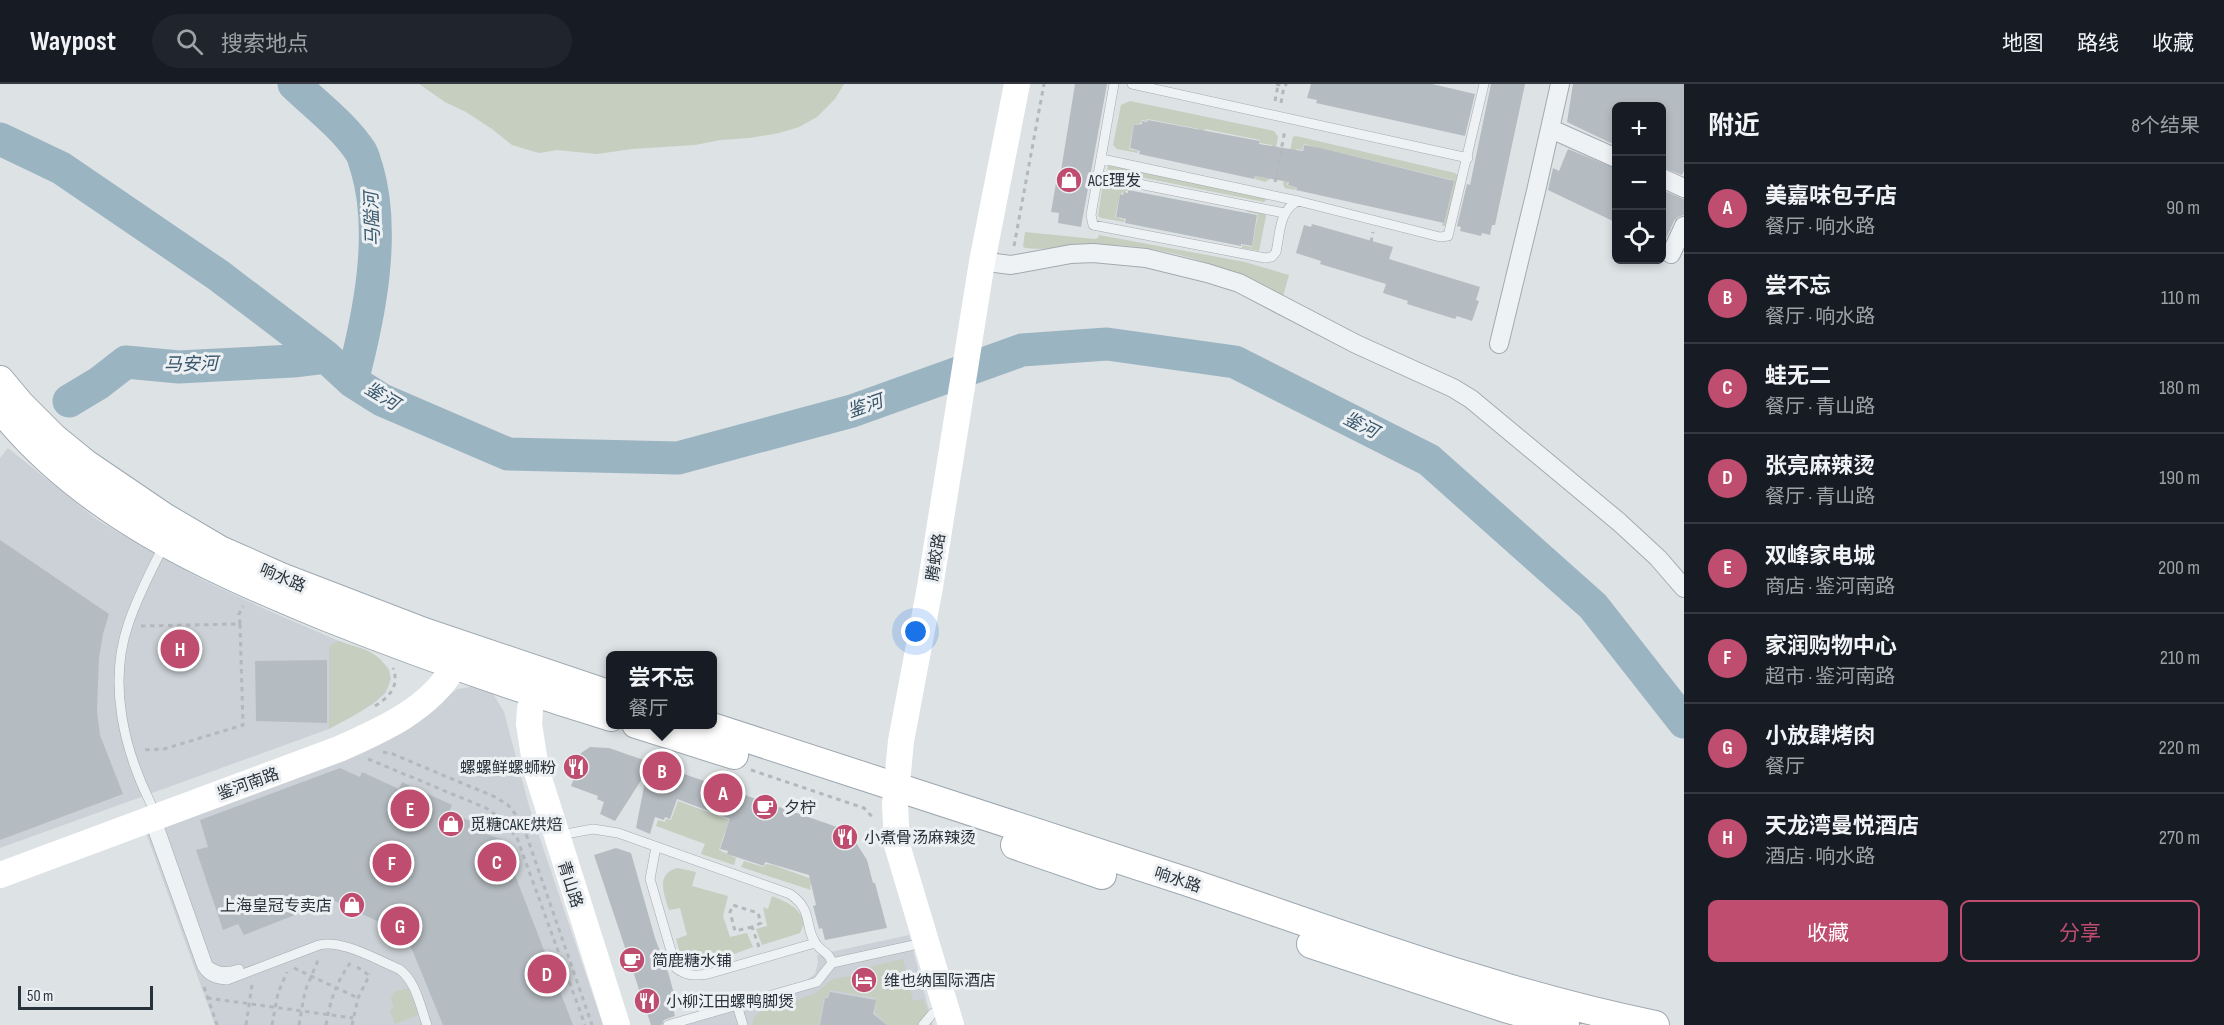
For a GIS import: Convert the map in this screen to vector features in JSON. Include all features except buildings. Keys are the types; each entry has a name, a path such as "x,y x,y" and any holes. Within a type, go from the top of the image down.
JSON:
{"main road":[{"name":"腾蛟路","path":"948,1016 897,845 898,803 915,746 958,447 1017,84"},
{"name":"腾蛟路","path":"983,296 1003,264 1027,84"},
{"name":"响水路","path":"5,403 39,452 88,493 165,543 251,586 545,685 606,715"},
{"name":"响水路","path":"5,403 95,470 164,517 220,550 451,653"},
{"name":"鉴河南路","path":"0,875 152,814 343,732 387,709 426,682 451,653"},
{"name":"响水路","path":"545,685 606,693"},
{"name":"青山路","path":"545,685 544,739 571,833 635,1025"},
{"name":"青山路","path":"545,685 529,724 536,768 617,1025"},
{"name":"响水路","path":"653,729 1499,986 1627,1022 1655,1025"},
{"name":"响水路","path":"715,729 898,803 1506,1016 1565,1025"},
{"name":"腾蛟路","path":"898,803 909,820 914,855 965,1025"},
{"name":"鉴河南路","path":"0,859 152,814"}],"street":[{"path":"1499,344 1560,84"},
{"path":"1551,129 1612,156"},
{"path":"1666,180 1684,188"},
{"path":"1671,254 1684,225"},
{"path":"1003,264 1071,254 1121,255 1146,258 1239,283 1356,344 1453,388 1471,399 1619,522 1658,558 1684,588"}],"lane":[{"path":"1114,84 1091,215 1094,225 1265,258 1272,257 1276,252 1284,213 1298,201"},
{"path":"1132,84 1468,158"},
{"path":"1102,159 1298,201 1445,238 1450,232 1484,84"},
{"path":"1099,176 1284,213"},
{"path":"165,543 149,574 128,626 121,662 120,709 131,750 202,967 206,974 227,980 319,945 326,943 341,945 406,973 412,983 427,1025"},
{"path":"152,814 205,958 214,970 230,972 317,940 341,940 381,955 409,969 414,975 432,1025"},
{"path":"571,833 593,829 618,833 790,894 800,901 805,909 815,943 830,956 832,963"},
{"path":"656,847 650,879 676,968 688,975 701,975 815,943"},
{"path":"668,1025 695,1021 737,1005 817,982 832,963 925,942"},
{"path":"737,1005 743,1025"},
{"path":"923,1025 933,1013 948,1016"}],"path":[{"path":"1003,264 1044,84"},
{"path":"1272,196 1286,85 1276,84"},
{"path":"131,750 164,749 243,725 239,614 245,603"},
{"path":"128,626 240,624"},
{"path":"368,711 392,693 395,672 392,666"},
{"path":"381,752 393,754 487,793 508,805 518,816 592,1025"},
{"path":"368,759 486,808 499,816 509,828 517,838 585,1025"},
{"path":"745,768 864,808 898,803"},
{"path":"734,905 758,913 761,923 752,927 735,931 730,912 734,905"},
{"path":"752,927 762,957"},
{"path":"299,1025 311,976 322,953"},
{"path":"326,1025 330,999 335,987 356,956"},
{"path":"272,1025 283,980 291,967 358,998"},
{"path":"352,1025 358,998 373,970"},
{"path":"246,1025 254,979"},
{"path":"201,980 217,1025"},
{"path":"205,990 215,986"},
{"path":"207,998 353,1018"}],"shaded area":[{"path":"8,448 96,519 119,533 205,581 379,658 389,669 391,679 386,693 373,704 329,729 0,848 0,458"},
{"path":"476,686 492,692 504,712 529,806 603,1025 215,1025 145,830 442,701 457,689"},
{"name":"维也纳国际酒店","path":"909,935 933,1025 653,1025 804,982 815,974 817,955"}],"green space":[{"path":"419,84 844,84 835,99 817,117 799,127 779,133 695,145 597,154 557,150 539,153 512,145 492,129"},
{"path":"1130,101 1274,131 1278,137 1270,179 1265,182 1255,179 1255,176 1266,178 1272,145 1260,143 1260,140 1205,129 1203,134 1199,133 1199,129 1142,120 1141,123 1134,125 1129,149 1138,151 1138,153 1117,149 1113,145 1121,105"},
{"path":"1293,137 1455,173 1458,176 1447,226 1442,226 1452,180 1325,149 1323,154 1314,147 1304,144 1302,150 1296,149 1287,185 1296,188 1295,190 1285,188 1283,184"},
{"path":"1109,165 1268,198 1264,202 1110,171 1107,169"},
{"path":"1110,185 1133,188 1120,194 1115,217 1125,220 1124,222 1098,216 1102,189"},
{"path":"1247,210 1264,213 1266,216 1259,251 1242,248 1242,245 1252,247 1258,214 1247,212"},
{"path":"1025,232 1095,239 1099,235 1245,262 1289,275 1283,296 1199,260 1153,249 1108,245 1026,248 1023,247"},
{"path":"339,641 366,650 378,657 390,675 389,685 373,703 329,729 329,646"},
{"path":"678,801 735,822 729,833 725,832 719,850 736,858 734,865 701,854 705,844 656,826 658,820 665,822 666,819 671,820"},
{"path":"744,861 764,867 766,864 773,865 820,882 810,885 811,890 741,867"},
{"path":"678,868 696,872 692,886 728,896 723,916 730,937 747,933 753,947 705,962 688,962 683,958 676,939 687,935 680,908 669,910 663,885 666,874"},
{"path":"772,896 796,909 804,924 800,933 762,945 756,929 767,926 763,907 768,909"},
{"path":"903,959 913,1001 923,999 928,1012 920,1025 888,1025 875,1013 876,998 830,990 824,998 819,1025 752,1025 755,1016 760,1012 814,994 833,979 863,974 873,966"},
{"path":"408,988 418,1015 395,1024 390,1010 394,1008 391,998 394,992"}],"waterway":[{"name":"马隘河","path":"294,84 338,124 354,142 363,156 373,194 375,221 373,275 364,330 352,381"},
{"name":"鉴河","path":"0,139 61,168 218,275 326,357 352,381 382,400 508,454 678,458 852,411 1022,350 1107,344 1235,362 1429,460 1593,606 1684,722"},
{"name":"马安河","path":"69,401 99,383 126,362 179,367 326,357"}],"place":[{"name":"ACE理发","path":"1069,180"},
{"name":"天龙湾曼悦酒店","path":"180,649"},
{"name":"螺螺鲜螺蛳粉","path":"576,767"},
{"name":"尝不忘","path":"662,771"},
{"name":"美嘉味包子店","path":"723,793"},
{"name":"夕柠","path":"765,807"},
{"name":"双峰家电城","path":"410,809"},
{"name":"觅糖CAKE烘焙","path":"451,824"},
{"name":"小煮骨汤麻辣烫","path":"845,837"},
{"name":"蛙无二","path":"497,862"},
{"name":"家润购物中心","path":"392,863"},
{"name":"上海皇冠专卖店","path":"352,905"},
{"name":"小放肆烤肉","path":"400,926"},
{"name":"简鹿糖水铺","path":"632,960"},
{"name":"张亮麻辣烫","path":"547,974"},
{"name":"维也纳国际酒店","path":"864,980"},
{"name":"小柳江田螺鸭脚煲","path":"647,1001"}]}
